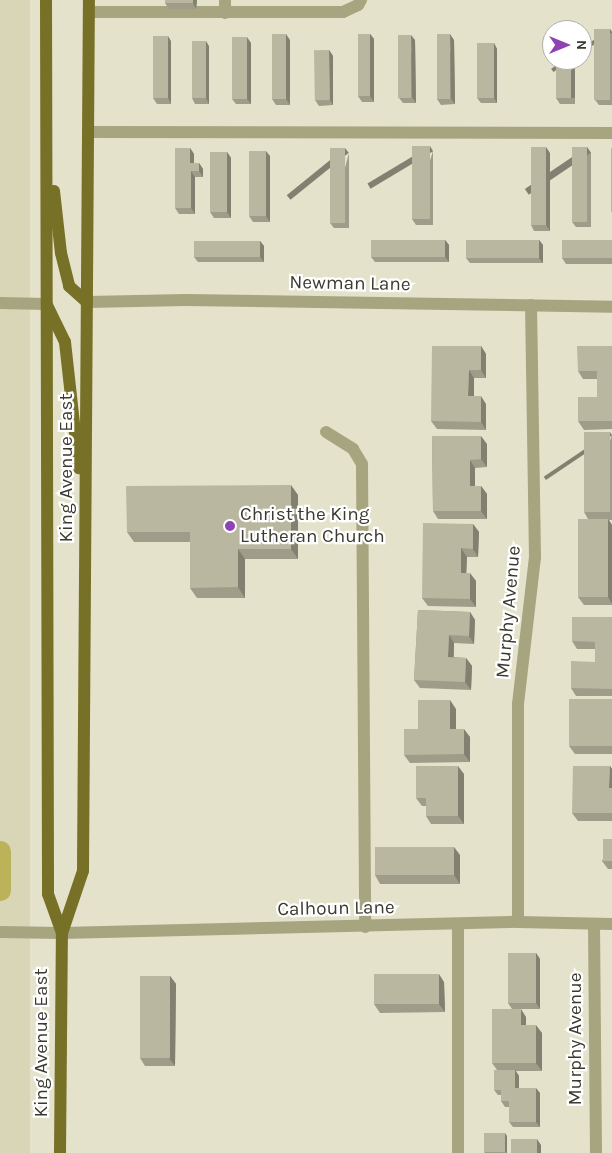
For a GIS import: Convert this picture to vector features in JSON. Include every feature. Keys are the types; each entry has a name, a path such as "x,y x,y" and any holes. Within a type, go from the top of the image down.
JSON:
{"main road":[{"name":"King Avenue East","path":"46,0 48,126 46,304 48,894 62,933"},
{"name":"King Avenue East","path":"60,1153 62,933 83,871 90,132 89,6"},
{"path":"48,126 61,253 69,286 87,302"},
{"path":"46,304 65,342 86,522"}],"street":[{"path":"89,6 225,6 343,12 358,5 361,0"},
{"path":"90,132 612,134"},
{"name":"Newman Lane","path":"87,302 612,307"},
{"path":"0,303 46,304"},
{"name":"Murphy Avenue","path":"518,922 518,704 535,558 531,305"},
{"path":"326,432 353,449 362,464 365,927"},
{"name":"Calhoun Lane","path":"0,932 62,933 518,922 612,924"},
{"path":"458,924 458,1153"},
{"name":"Murphy Avenue","path":"594,924 596,1153"}],"shaded area":[{"path":"0,0 30,0 30,1153 0,1153"}],"building":[{"path":"165,0 193,0 193,3 165,3"},
{"path":"594,29 610,29 610,100 594,100"},
{"path":"272,34 286,34 286,99 272,99"},
{"path":"358,34 370,34 370,96 358,96"},
{"path":"437,34 450,34 450,99 437,99"},
{"path":"398,35 411,35 411,98 398,98"},
{"path":"153,36 168,36 168,98 153,98"},
{"path":"232,37 247,37 247,99 232,99"},
{"path":"192,41 206,41 206,98 192,98"},
{"path":"477,43 494,43 494,98 477,98"},
{"path":"314,50 329,50 330,100 315,100"},
{"path":"556,70 571,70 571,98 556,98"},
{"path":"412,146 430,146 430,219 412,219"},
{"path":"531,147 546,147 546,225 531,225"},
{"path":"572,147 587,147 587,222 572,222"},
{"path":"175,148 190,148 190,163 199,163 199,171 191,171 191,208 175,208"},
{"path":"330,148 345,148 345,223 330,223"},
{"path":"612,148 612,212 611,212"},
{"path":"249,151 266,151 266,216 249,216"},
{"path":"210,152 227,152 227,212 210,212"},
{"path":"371,240 445,240 445,257 371,257"},
{"path":"466,240 539,240 539,258 466,258"},
{"path":"562,240 612,240 612,258 562,258"},
{"path":"194,241 260,241 260,257 194,257"},
{"path":"432,346 481,346 481,370 469,370 468,396 481,396 481,422 431,421"},
{"path":"577,346 612,346 612,421 578,421 578,397 597,397 597,371 578,371"},
{"path":"584,432 610,432 610,512 584,512"},
{"path":"432,436 481,436 481,459 470,460 470,486 481,486 481,511 433,511"},
{"path":"291,485 291,549 238,549 238,587 190,588 190,532 127,532 126,486"},
{"path":"578,519 608,519 608,597 578,597"},
{"path":"423,523 473,524 473,549 461,548 461,573 470,573 470,599 422,598"},
{"path":"418,610 470,612 469,636 449,635 448,657 466,658 465,682 414,680"},
{"path":"572,617 612,617 612,689 571,688 571,661 595,662 595,642 572,641"},
{"path":"569,699 612,699 612,746 569,746"},
{"path":"418,700 450,700 450,729 464,729 464,754 404,755 404,729 418,729"},
{"path":"416,766 458,766 458,816 426,816 426,798 416,798"},
{"path":"573,766 610,766 609,788 612,788 612,813 572,813"},
{"path":"603,839 612,839 612,861 603,861"},
{"path":"375,847 454,847 454,875 375,875"},
{"path":"508,953 536,953 536,1003 508,1003"},
{"path":"374,974 439,974 439,1004 374,1004"},
{"path":"140,976 170,976 170,1058 140,1058"},
{"path":"492,1009 521,1009 521,1025 536,1025 536,1063 492,1063"},
{"path":"494,1070 515,1070 515,1088 536,1088 536,1122 509,1122 509,1101 501,1101 501,1090 494,1090"},
{"path":"484,1133 505,1133 505,1152 484,1152"},
{"path":"511,1139 537,1139 537,1153 511,1153"}],"waterway":[{"path":"0,851 0,890"}],"place":[{"name":"Christ the King Lutheran Church","path":"230,526"}]}
